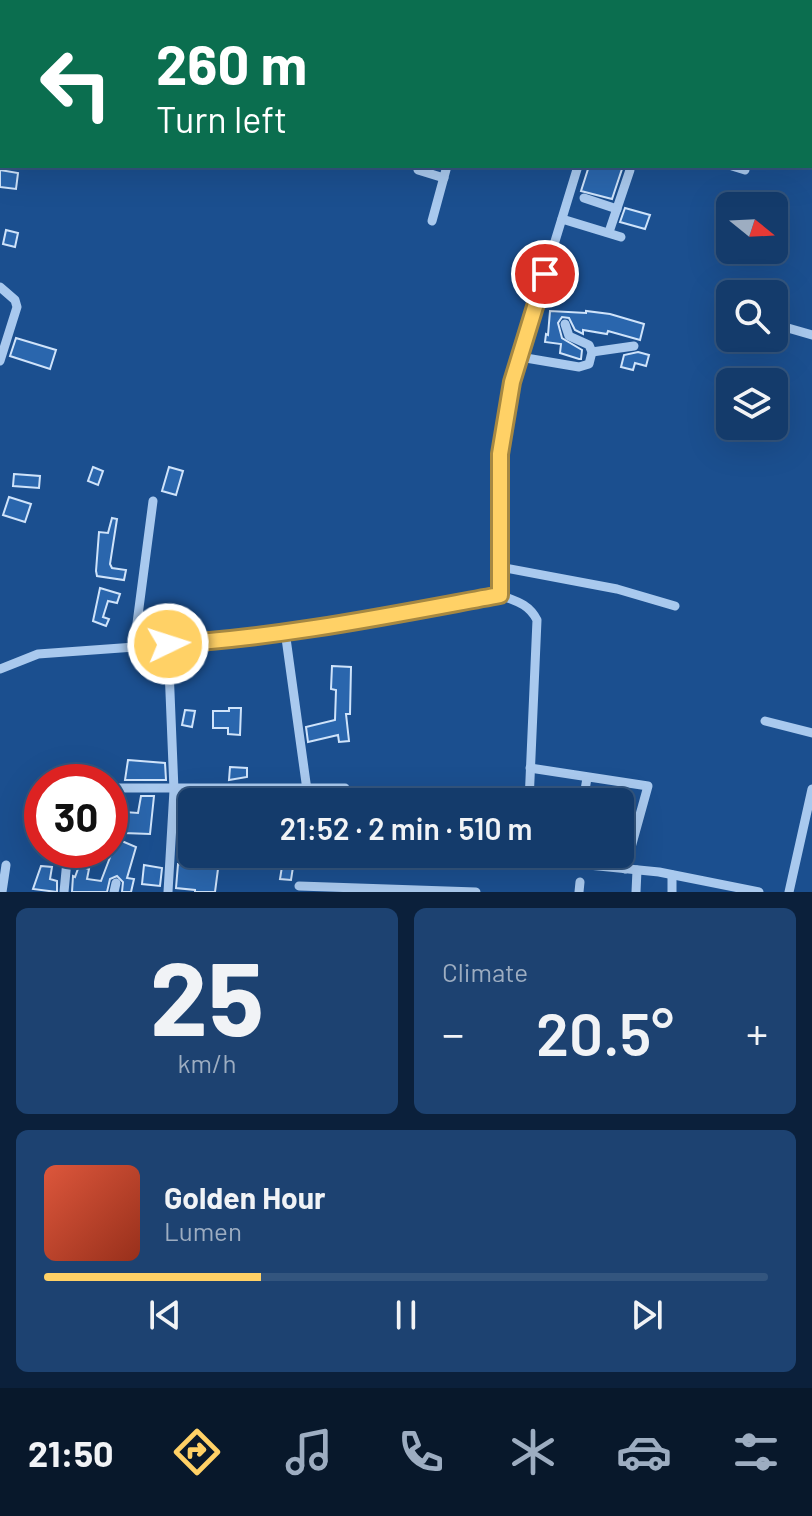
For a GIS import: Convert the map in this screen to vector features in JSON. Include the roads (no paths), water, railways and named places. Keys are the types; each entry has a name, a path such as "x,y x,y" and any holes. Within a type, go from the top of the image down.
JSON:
{"street":[{"path":"432,221 446,168"},
{"path":"500,595 500,454 512,382 577,168"},
{"path":"738,168 745,170"},
{"path":"418,170 444,178"},
{"path":"609,232 630,170"},
{"path":"584,198 617,209"},
{"path":"562,219 621,237"},
{"path":"0,287 15,300 17,307 0,361"},
{"path":"520,357 579,367 589,364 592,352 585,342 569,336 565,324"},
{"path":"788,328 812,335"},
{"path":"592,352 634,346"},
{"path":"134,646 153,501"},
{"path":"500,567 617,589 675,606"},
{"path":"0,669 38,654 285,631 379,618 500,595 521,603 532,611 537,620 529,788"},
{"path":"285,631 307,788"},
{"path":"168,644 174,790 168,892"},
{"path":"765,721 812,733"},
{"path":"530,768 648,786 625,869"},
{"path":"585,788 587,778"},
{"path":"128,789 178,790"},
{"path":"789,892 812,789"},
{"path":"2,892 6,865"},
{"path":"64,892 66,868"},
{"path":"620,868 759,892"},
{"path":"636,892 637,870"},
{"path":"672,875 672,892"},
{"path":"299,886 476,892"}]}
